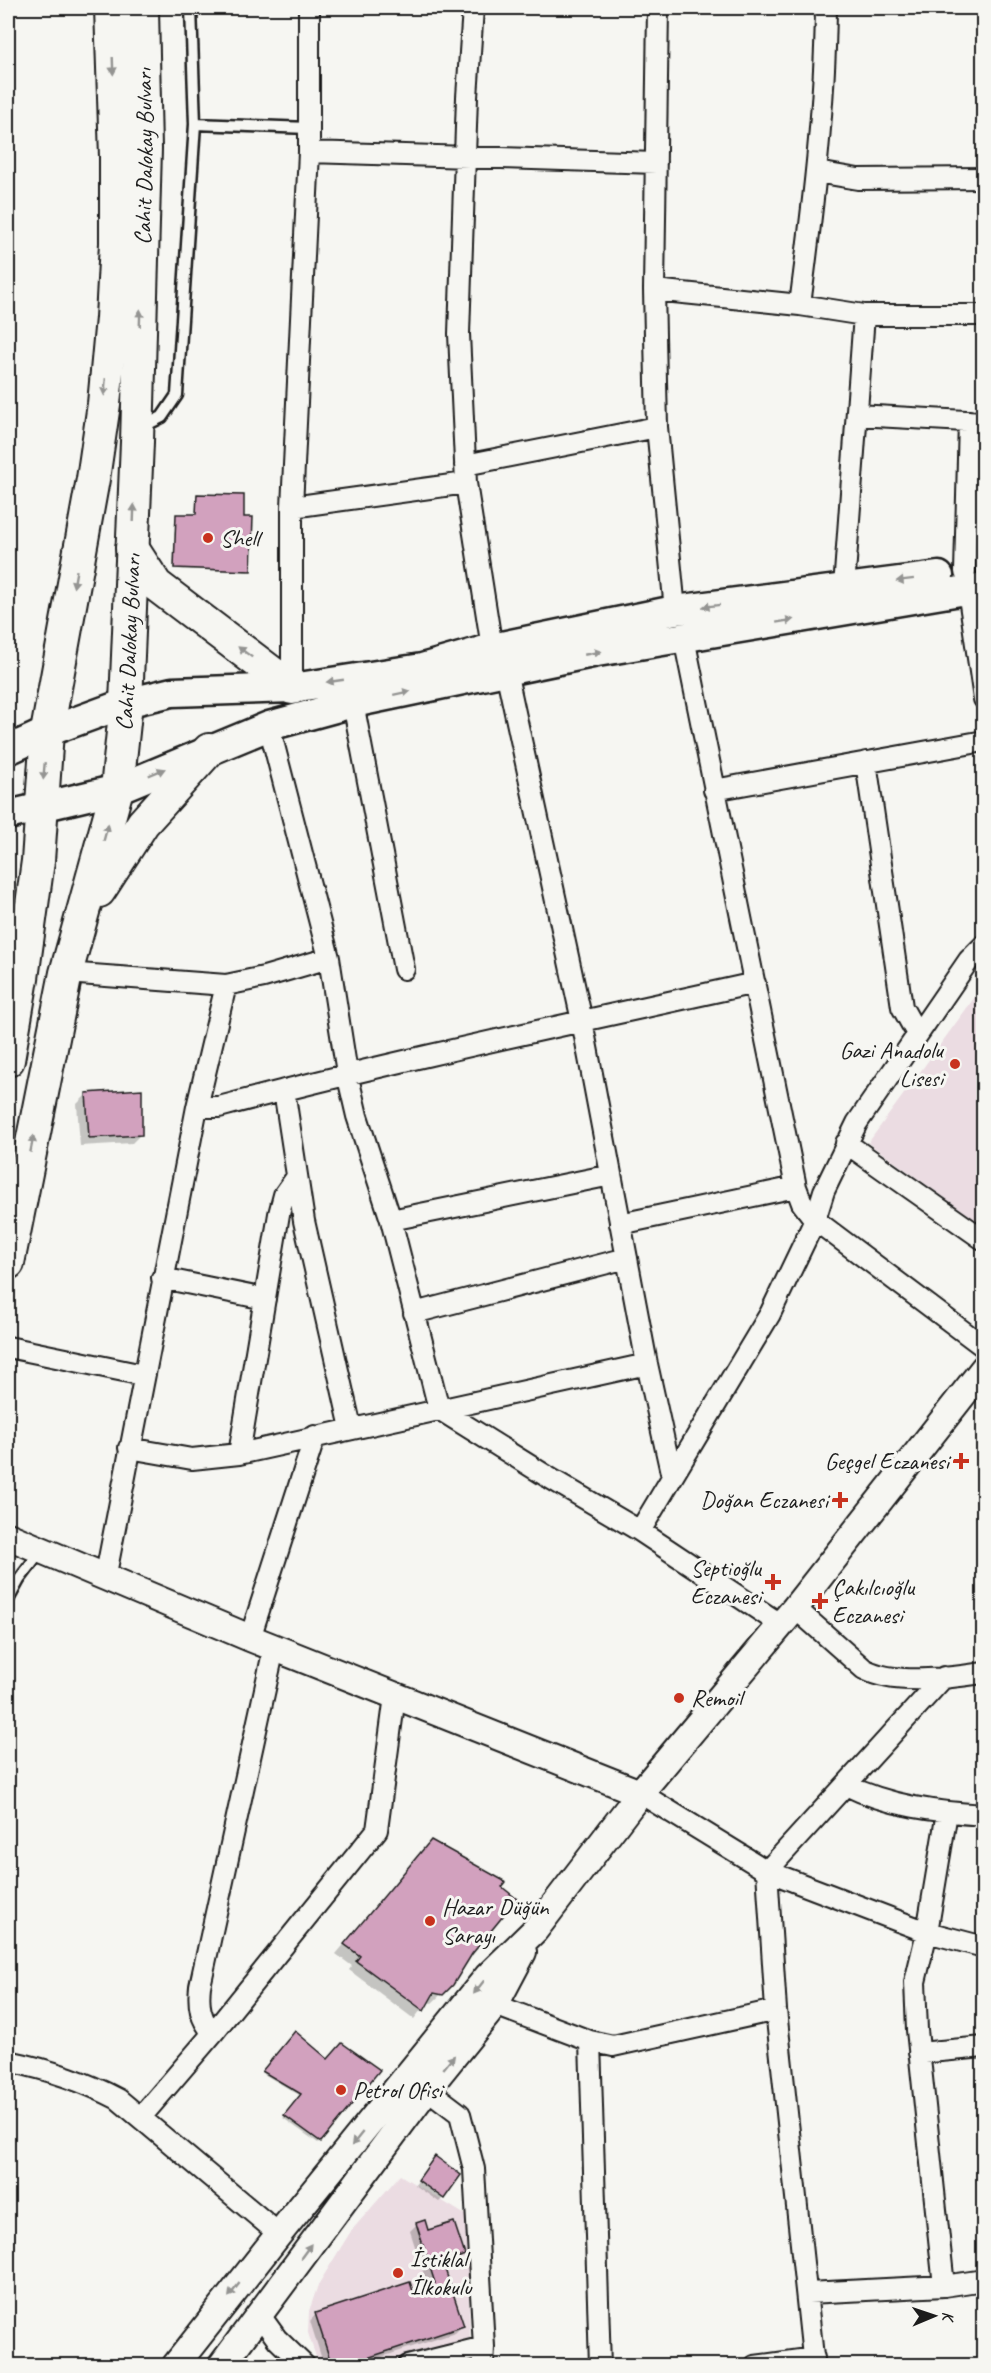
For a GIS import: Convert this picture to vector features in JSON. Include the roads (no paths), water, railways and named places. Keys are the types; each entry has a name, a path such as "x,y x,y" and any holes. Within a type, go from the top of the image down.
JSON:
{"main road":[{"name":"Cahit Dalokay Bulvarı","path":"8,1060 38,861 47,732 93,479 104,404 116,243 116,157 111,8"},
{"name":"Cahit Dalokay Bulvarı","path":"8,1263 66,973 117,789 126,703 137,428 145,149 142,8"},
{"path":"132,548 156,585 292,688"},
{"path":"8,750 47,732 126,703 172,692 292,688 422,668 597,652 684,638 975,580"},
{"path":"8,815 117,789 269,726 675,610 844,588 975,580"},
{"path":"84,914 143,823 209,750"},
{"path":"8,943 22,978"}],"street":[{"path":"292,688 292,507 309,152 309,8"},
{"path":"473,8 459,334 465,474 499,660 582,1021 647,1364 672,1478"},
{"path":"658,8 654,290 657,428 675,610"},
{"path":"800,304 817,172 825,76 826,8"},
{"path":"309,152 656,163"},
{"path":"817,172 858,179 984,178"},
{"path":"654,290 800,304 864,315 984,315"},
{"path":"844,588 864,315"},
{"path":"857,415 976,422 975,580 984,699"},
{"path":"292,507 465,474 657,428"},
{"path":"684,638 796,1187 802,1203 815,1220 984,1347"},
{"path":"353,703 404,969"},
{"path":"269,726 329,958 347,1073 357,1116 391,1220 439,1409 548,1478 788,1616 876,1676 944,1677 984,1673"},
{"path":"714,790 984,741"},
{"path":"866,762 902,1007 917,1034"},
{"path":"640,1531 770,1314 815,1220 824,1191 846,1143 917,1034 969,960 984,945"},
{"path":"66,973 226,985 264,977 329,958"},
{"path":"197,1107 219,1107 347,1073 559,1024 755,983"},
{"path":"105,1579 162,1278 197,1107 226,985"},
{"path":"284,1090 296,1178 351,1428"},
{"path":"846,1143 984,1240"},
{"path":"391,1220 611,1175"},
{"path":"239,1454 281,1204 288,1187 296,1178"},
{"path":"620,1224 796,1187"},
{"path":"414,1313 627,1258"},
{"path":"162,1278 265,1299"},
{"path":"8,1347 143,1375"},
{"path":"129,1448 192,1459 239,1454 647,1364"},
{"path":"175,2366 488,1976 535,1930 640,1793 788,1616 984,1368"},
{"path":"250,1638 315,1436"},
{"path":"8,1536 105,1579 274,1648 640,1793 767,1871 927,1932 984,1947"},
{"path":"213,2033 201,2015 198,2003 200,1986 274,1648"},
{"path":"755,2366 814,2362 776,2010 767,1871 944,1677"},
{"path":"141,2117 213,2033 377,1830 395,1696"},
{"path":"846,1785 892,1802 947,1812 984,1815"},
{"path":"944,2286 915,1982 927,1932 947,1812"},
{"path":"220,2366 427,2089 495,2005 535,1930"},
{"path":"495,2005 590,2041 613,2046 776,2010"},
{"path":"590,2041 600,2366"},
{"path":"920,2053 984,2047"},
{"path":"8,2061 40,2068 87,2083 117,2099 279,2234"},
{"path":"408,2366 484,2356 474,2169 460,2114 427,2089"},
{"path":"808,2293 944,2286 984,2280"},
{"path":"259,2314 305,2366"}],"lane":[{"path":"137,428 162,417 177,395 195,124 190,8"},
{"path":"195,124 309,128"},
{"path":"8,1600 19,1580 41,1551"}],"place":[{"name":"Shell","path":"208,538"},
{"name":"Gazi Anadolu Lisesi","path":"955,1064"},
{"name":"Geçgel Eczanesi","path":"961,1461"},
{"name":"Doğan Eczanesi","path":"840,1500"},
{"name":"Septioğlu Eczanesi","path":"773,1582"},
{"name":"Çakılcıoğlu Eczanesi","path":"820,1601"},
{"name":"Remoil","path":"679,1698"},
{"name":"Hazar Düğün Sarayı","path":"430,1921"},
{"name":"Petrol Ofisi","path":"341,2090"},
{"name":"İstiklal İlkokulu","path":"398,2273"}]}
